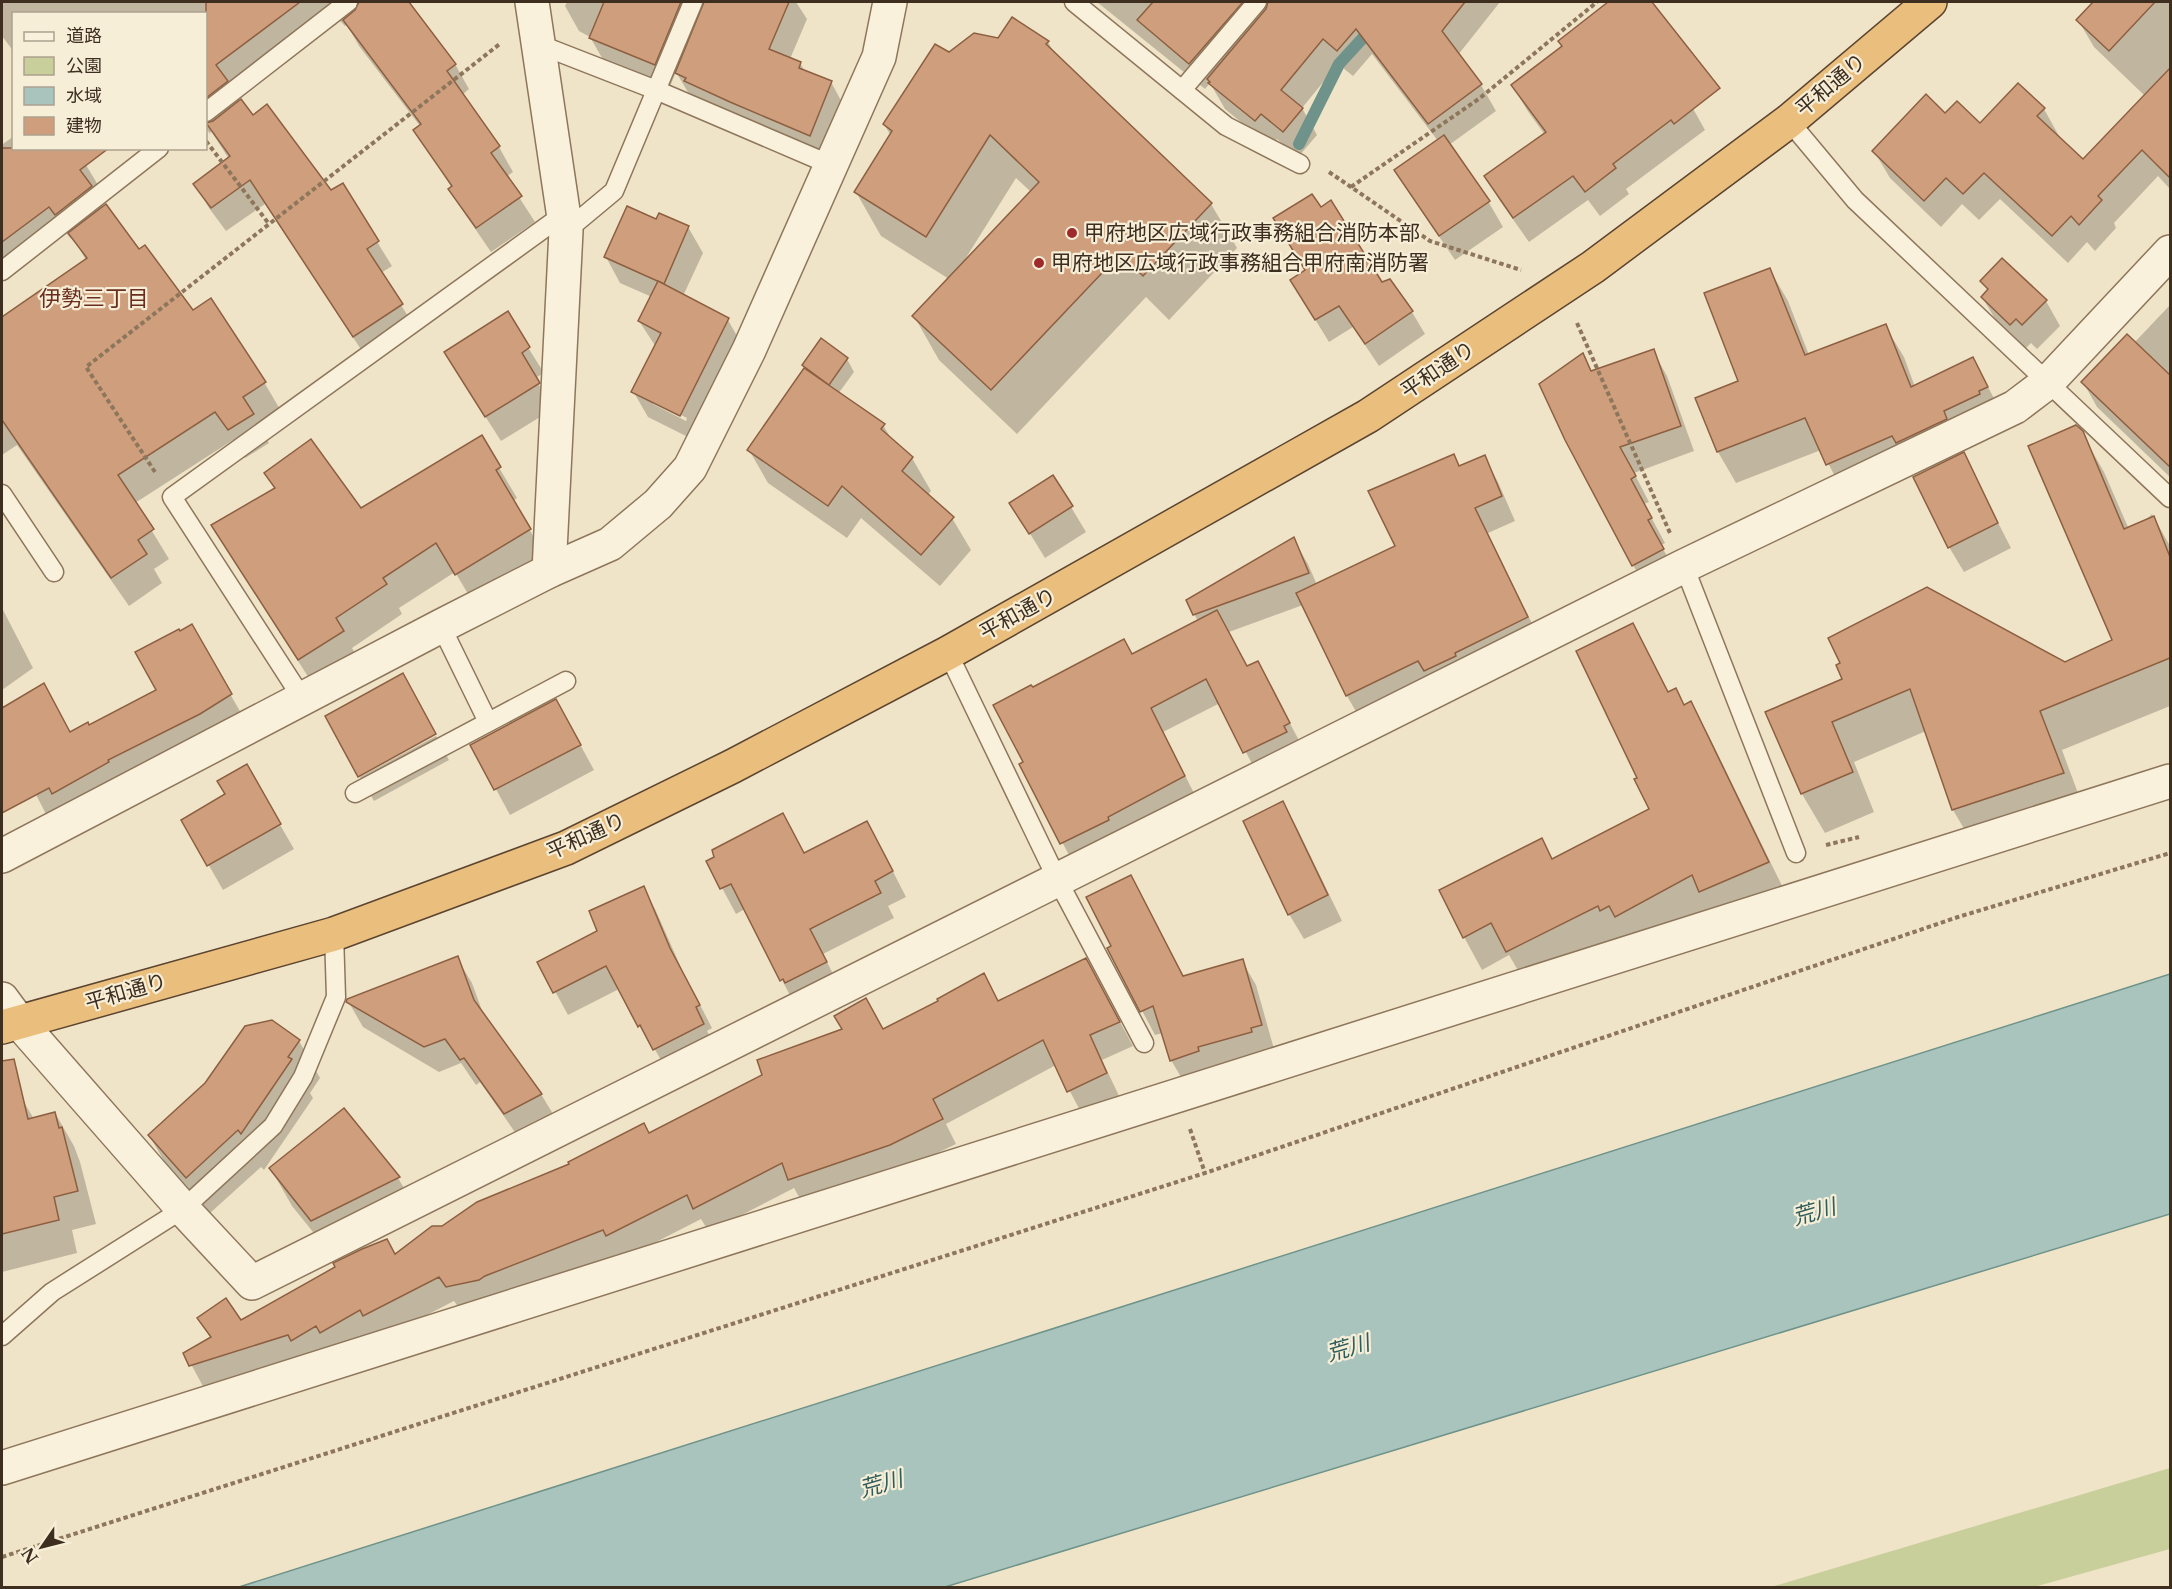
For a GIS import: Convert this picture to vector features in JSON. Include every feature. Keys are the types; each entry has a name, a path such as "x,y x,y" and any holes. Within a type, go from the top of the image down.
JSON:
{"highway":[{"name":"平和通り","path":"7,1016 334,933 566,848 733,766 948,653 1368,416 1593,267 1789,121 1930,2"}],"street":[{"path":"2,856 441,626 549,571 609,544 658,504 690,468 749,350 879,57 890,2"},
{"path":"535,21 565,223 549,571"},
{"path":"7,1016 252,1282 1059,881 1684,566 2015,406 2048,382 2170,252"},
{"path":"2,1468 2170,781"}],"lane":[{"path":"207,111 348,2"},
{"path":"302,698 172,497 614,191 693,2"},
{"path":"1074,2 1226,126 1300,164"},
{"path":"1182,90 1257,2"},
{"path":"535,21 656,90 831,165"},
{"path":"1789,121 1855,200 2170,498"},
{"path":"2,271 156,150"},
{"path":"2,494 54,572"},
{"path":"1684,566 1796,853"},
{"path":"441,626 488,722"},
{"path":"948,653 1059,881 1144,1043"},
{"path":"354,793 566,681"},
{"path":"2,1336 52,1292 183,1209 273,1126 303,1077 336,997 334,933"}],"path":[{"path":"1351,187 1480,98 1597,2"},
{"path":"172,497 86,367 535,21"},
{"path":"207,141 269,224"},
{"path":"1300,164 1322,167 1430,241 1514,267 1561,288 1684,566"},
{"path":"2,1557 1205,1173 1959,917 2170,853"}],"green space":[{"path":"2170,1468 2170,1549 2034,1587 1771,1587"}],"water":[{"name":"荒川","path":"2170,974 2170,1214 945,1587 239,1587"}],"building":[{"path":"206,2 300,2 216,65 228,81 207,97"},
{"path":"359,2 409,2 456,64 447,71 500,146 491,153 522,196 476,228 448,189 452,186 413,130 421,124 343,20 355,10"},
{"path":"604,2 681,2 655,65 589,38"},
{"path":"704,2 789,2 769,49 801,62 799,68 832,81 810,136 684,81 686,78 675,73"},
{"path":"1153,2 1243,2 1189,64 1137,20"},
{"path":"1268,2 1465,2 1442,31 1482,84 1428,124 1356,29 1337,51 1323,39 1281,90 1303,108 1283,132 1261,114 1255,121 1208,83 1210,82 1207,79 1266,9"},
{"path":"1608,2 1652,2 1720,88 1674,124 1671,120 1613,164 1616,168 1585,192 1573,176 1513,218 1484,176 1546,132 1511,85 1562,46 1558,41"},
{"path":"2093,2 2155,2 2109,51 2076,20"},
{"path":"1012,17 1049,41 1046,44 1212,203 1143,276 1120,254 991,390 912,316 1039,182 990,135 926,237 854,192 892,131 883,124 935,44 949,52 974,33 998,38"},
{"path":"2170,68 2170,178 2142,150 2098,196 2102,200 2079,225 2071,216 2052,236 1984,173 1963,194 1946,178 1924,201 1872,151 1926,94 1945,113 1957,101 1980,123 2018,83 2045,108 2037,116 2083,159"},
{"path":"241,99 253,115 267,104 331,190 343,183 379,241 367,249 403,304 353,337 250,180 211,208 193,184 230,156 207,124"},
{"path":"1444,135 1490,201 1439,236 1394,170"},
{"path":"2,148 12,148 12,150 106,150 80,170 92,186 55,215 49,207 2,242"},
{"path":"1312,194 1321,207 1331,200 1382,282 1390,279 1413,311 1365,344 1339,306 1315,320 1290,280 1305,270 1273,218"},
{"path":"106,204 139,249 145,245 193,310 211,298 266,382 243,397 254,414 228,430 215,412 118,475 154,529 138,540 147,554 111,578 2,420 2,317 87,258 68,233"},
{"path":"627,206 656,219 659,213 689,226 664,284 604,257"},
{"path":"2002,258 2047,300 2022,325 2016,319 2010,325 1981,297 1988,289 1980,281"},
{"path":"1770,268 1805,355 1886,324 1911,387 1973,357 1988,387 1979,391 1980,394 1944,411 1947,419 1896,443 1892,436 1826,465 1805,418 1717,452 1695,398 1738,381 1704,293"},
{"path":"658,281 729,318 680,416 631,392 661,333 638,321"},
{"path":"508,311 530,347 522,353 540,383 485,417 444,352"},
{"path":"2127,334 2170,375 2170,467 2081,382"},
{"path":"821,338 848,358 829,385 802,365"},
{"path":"1654,349 1681,426 1620,447 1636,476 1631,479 1652,518 1648,520 1664,549 1632,566 1565,440 1539,384 1583,353 1591,371"},
{"path":"804,368 885,424 881,429 913,457 902,471 954,517 921,555 842,486 828,506 747,450"},
{"path":"2076,425 2083,431 2124,529 2154,516 2170,557 2170,658 2040,711 2064,773 1952,810 1910,689 1832,722 1853,772 1801,794 1765,712 1842,679 1836,665 1840,663 1828,638 1927,587 2065,662 2112,640 2028,446"},
{"path":"482,435 501,467 496,470 531,529 455,575 436,543 383,578 387,584 336,618 344,631 298,660 211,525 275,488 264,473 311,439 361,508"},
{"path":"1964,452 1998,523 1948,548 1913,477"},
{"path":"1454,454 1459,466 1485,455 1502,496 1475,508 1528,617 1424,671 1418,661 1346,696 1296,593 1395,546 1368,491"},
{"path":"1053,475 1073,506 1029,534 1009,503"},
{"path":"1294,537 1309,573 1193,615 1186,600"},
{"path":"1217,610 1247,666 1258,661 1290,723 1284,726 1287,732 1243,753 1206,679 1151,708 1185,776 1108,817 1109,820 1060,844 1019,764 1023,762 993,705 1031,685 1033,687 1124,639 1132,654"},
{"path":"1633,623 1668,692 1676,688 1684,705 1691,701 1769,862 1699,892 1692,875 1615,917 1609,906 1600,911 1598,906 1506,952 1491,923 1463,938 1439,890 1542,838 1552,859 1649,809 1634,779 1637,778 1576,651"},
{"path":"192,624 232,694 200,714 108,760 109,762 52,794 49,788 2,813 2,708 44,683 70,732 88,722 89,725 156,690 135,652"},
{"path":"403,673 436,734 358,777 325,716"},
{"path":"556,699 581,745 494,790 470,745"},
{"path":"247,764 281,824 207,866 181,820 225,794 217,781"},
{"path":"1283,801 1328,895 1288,915 1243,821"},
{"path":"783,813 804,853 867,821 893,871 875,881 881,893 810,929 827,962 785,983 783,979 780,981 731,884 720,889 706,861 714,857 712,850"},
{"path":"1131,875 1183,976 1243,959 1262,1025 1251,1028 1252,1032 1198,1047 1199,1051 1170,1061 1153,1006 1140,1012 1107,948 1111,946 1086,897"},
{"path":"644,886 670,948 700,1005 696,1007 704,1024 653,1050 640,1025 638,1027 606,966 553,993 537,962 597,931 589,911"},
{"path":"458,956 474,1000 542,1094 504,1114 464,1058 460,1060 445,1039 424,1047 346,1002 347,999"},
{"path":"1086,958 1120,1022 1090,1035 1107,1073 1067,1092 1043,1040 933,1099 943,1119 890,1145 788,1180 782,1163 693,1209 687,1195 606,1236 603,1230 479,1280 446,1287 439,1277 363,1316 360,1310 320,1333 316,1326 291,1341 288,1335 189,1366 183,1353 211,1337 197,1318 226,1298 241,1320 335,1267 333,1263 362,1249 387,1239 395,1254 432,1226 442,1226 477,1202 569,1164 568,1162 644,1123 649,1133 762,1075 757,1060 842,1029 834,1016 866,998 883,1029 938,1001 937,999 984,973 998,1001"},
{"path":"272,1020 300,1040 288,1057 292,1059 241,1134 238,1130 186,1178 148,1135 205,1083 245,1026"},
{"path":"14,1059 28,1119 55,1112 59,1128 62,1127 78,1191 54,1197 59,1220 2,1234 2,1061"},
{"path":"344,1108 400,1177 311,1221 269,1168"}],"waterway":[{"path":"1299,144 1339,64 1373,27"}],"place":[{"name":"甲府地区広域行政事務組合消防本部","path":"1072,233"},
{"name":"甲府地区広域行政事務組合甲府南消防署","path":"1039,263"}],"district":[{"name":"伊勢三丁目","path":"94,298"}]}
